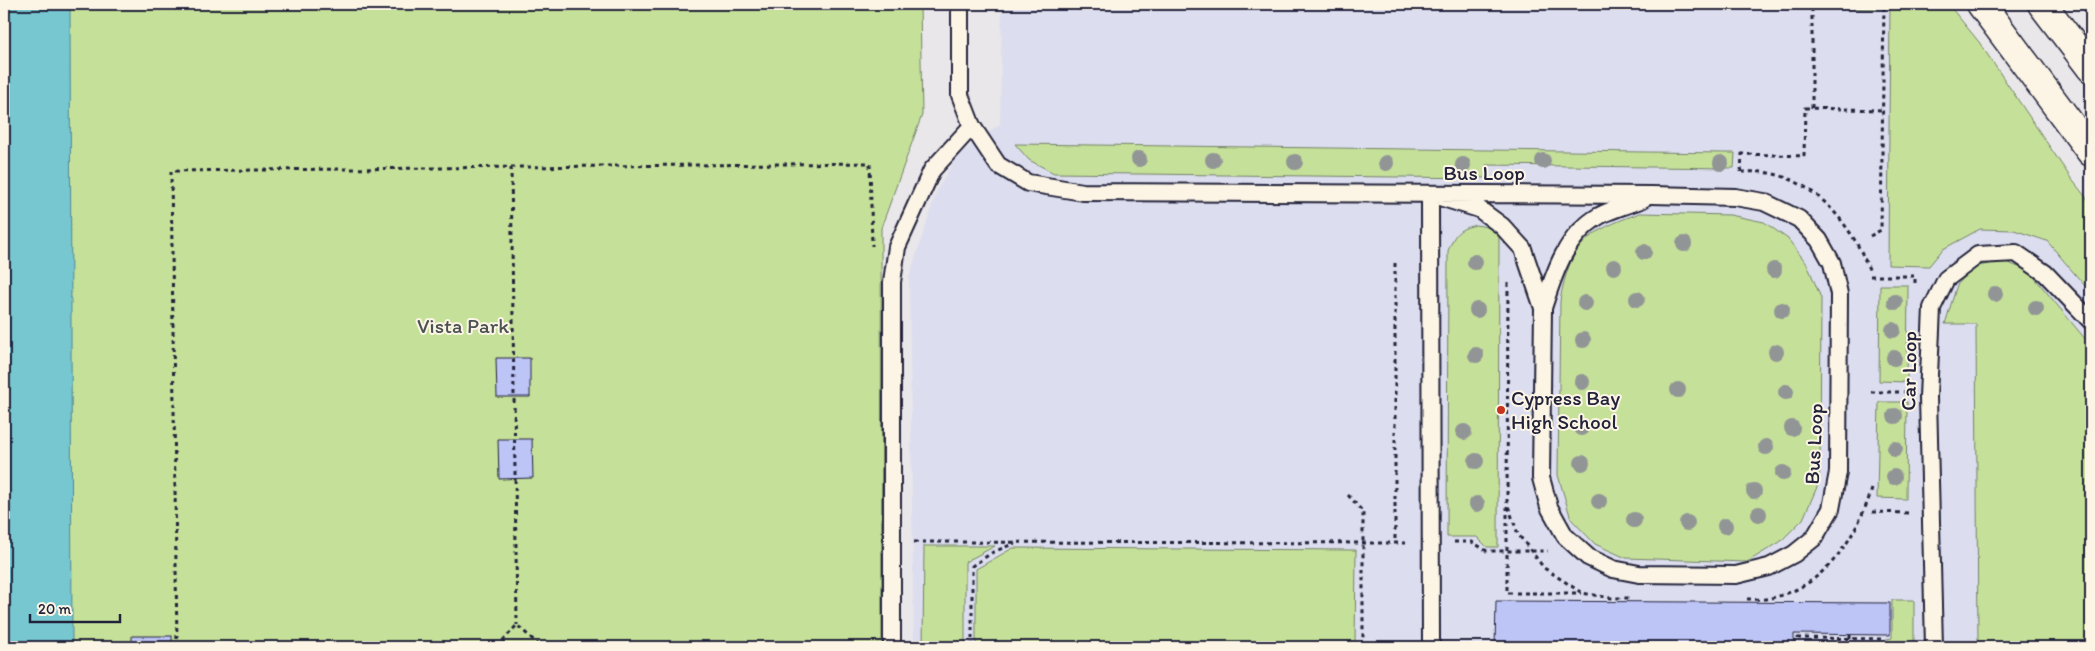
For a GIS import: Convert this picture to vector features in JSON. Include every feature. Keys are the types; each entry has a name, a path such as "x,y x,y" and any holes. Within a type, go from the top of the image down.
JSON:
{"street":[{"path":"1982,4 2091,152"},
{"path":"2042,4 2091,68"}],"lane":[{"path":"960,4 960,95 972,126 998,165 1028,183 1083,192 1430,194 1432,647"},
{"path":"892,647 892,282 897,247 932,170 972,126"},
{"name":"Bus Loop","path":"1430,194 1652,195 1735,197 1764,202 1798,219 1819,240 1832,263 1839,294 1838,472 1831,509 1814,538 1794,554 1769,567 1736,575 1639,574 1613,569 1580,551 1565,536 1548,507 1541,478 1543,308 1558,264 1579,233 1598,217 1652,195"},
{"name":"Bus Loop","path":"1430,194 1479,209 1502,226 1524,249 1543,308"},
{"name":"Car Loop","path":"1934,647 1928,397 1932,308 1946,279 1978,255 2016,253 2045,273 2091,321"}],"path":[{"path":"1812,4 1812,108"},
{"path":"1870,236 1880,230 1884,4"},
{"path":"1741,172 1742,154 1804,156 1805,108 1882,110"},
{"path":"177,647 171,170 864,163"},
{"path":"496,647 517,625 510,167"},
{"path":"1395,263 1395,542"},
{"path":"1508,274 1507,593 1582,593 1611,598 1631,598"},
{"path":"1871,392 1914,392"},
{"path":"1740,598 1770,599 1790,592 1816,578 1834,562 1850,539 1861,519 1872,490"},
{"path":"1348,495 1363,512 1363,647"},
{"path":"1507,503 1518,534 1530,552 1544,568 1582,593"},
{"path":"1872,512 1913,513"},
{"path":"891,542 1472,542 1487,552 1580,551"},
{"path":"972,647 972,566 994,552 1018,542"},
{"path":"517,625 541,647"},
{"path":"1850,637 1850,647"},
{"path":"1798,647 1798,638 1850,637 1884,639"}],"shaded area":[{"name":"Cypress Bay High School","path":"1002,4 1930,4 2091,229 2091,647 914,647 909,278 937,190 957,156 1000,124"}],"green space":[{"name":"Vista Park","path":"4,4 920,4 922,115 881,228 882,647 4,647"},
{"path":"1822,4 1877,4 1877,9 1822,8"},
{"path":"1890,4 1948,4 1979,42 2070,177 2091,204 2091,293 2047,241 2014,230 1980,229 1943,249 1929,266 1888,265"},
{"path":"1015,144 1735,153 1734,168 1486,165 1485,178 1054,173 1029,160"},
{"path":"1640,213 1730,215 1764,222 1788,239 1807,264 1821,298 1820,469 1817,487 1803,519 1780,542 1747,562 1626,558 1595,544 1571,519 1558,475 1560,301 1564,281 1569,265 1584,242 1607,227"},
{"path":"1476,225 1487,227 1499,235 1498,547 1487,547 1477,537 1447,537 1448,251 1453,240 1461,230"},
{"path":"2003,261 2029,271 2091,346 2091,647 1978,647 1976,324 1945,324 1957,285 1974,267"},
{"path":"1880,285 1908,285 1907,382 1879,381"},
{"path":"1879,402 1907,402 1906,499 1877,498"},
{"path":"924,546 995,546 965,562 965,647 923,647"},
{"path":"1013,548 1356,550 1355,647 976,647 976,569"},
{"path":"1892,600 1914,600 1914,647 1887,647 1887,639 1892,638"}],"water":[{"path":"4,4 70,4 72,647 4,647"}],"building":[{"path":"496,358 530,358 530,397 497,397"},
{"path":"498,439 532,439 533,478 499,479"},
{"path":"1496,601 1890,603 1890,635 1794,634 1794,647 1495,647"},
{"path":"132,636 172,636 172,647 132,647"}],"place":[{"name":"Cypress Bay High School","path":"1501,410"}]}
